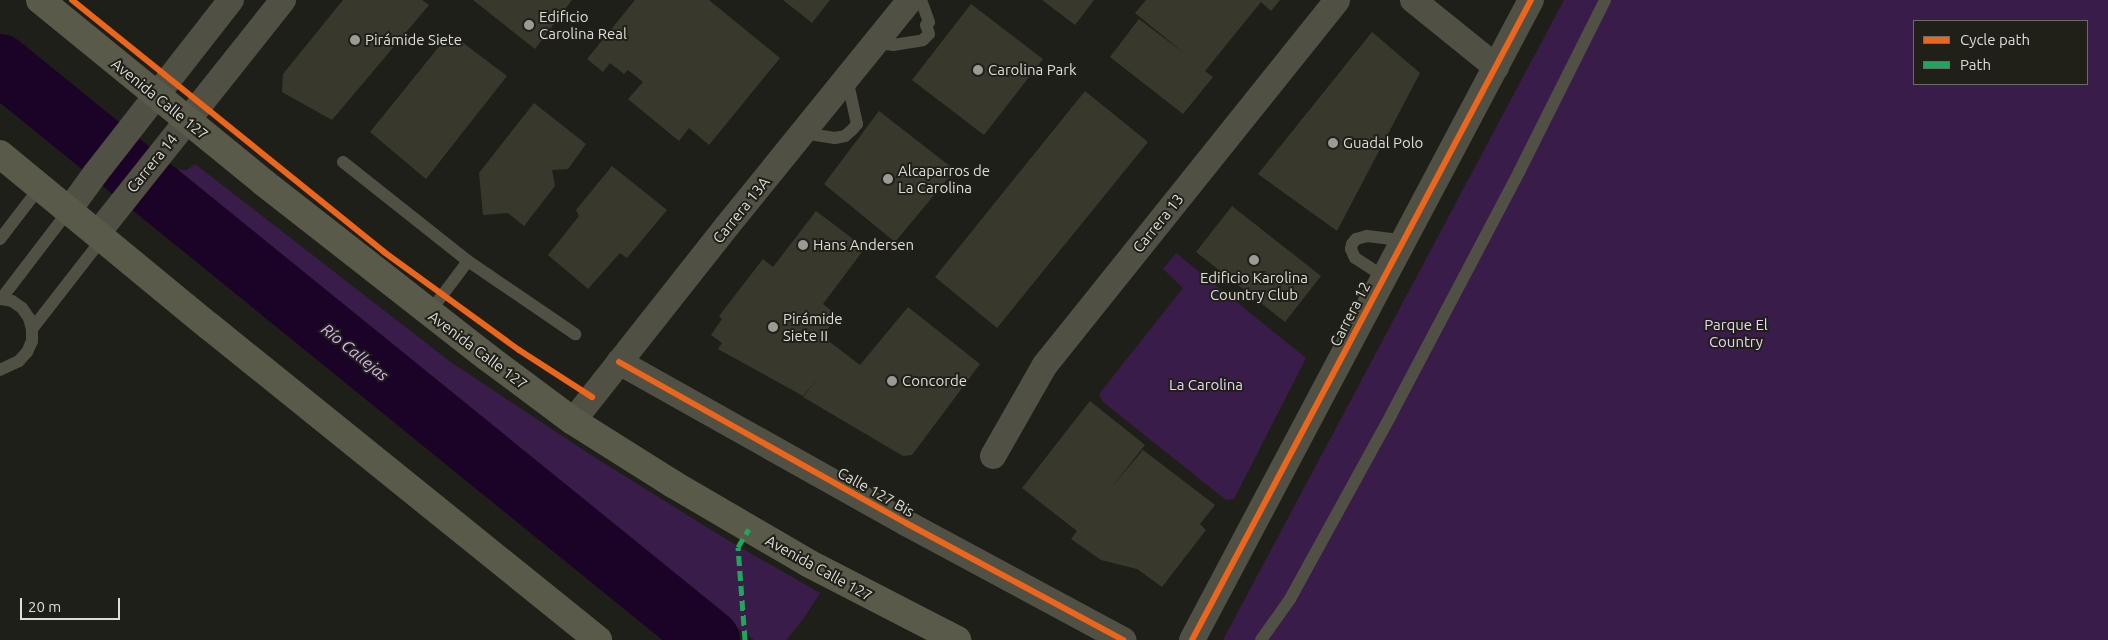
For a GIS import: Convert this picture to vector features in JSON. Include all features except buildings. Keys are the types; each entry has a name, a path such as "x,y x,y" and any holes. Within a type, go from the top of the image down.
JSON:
{"main road":[{"name":"Avenida Calle 127","path":"40,0 187,120 430,313 573,421 672,484 815,567 957,640"},
{"path":"0,154 598,640"}],"street":[{"path":"69,210 94,174 231,0"},
{"name":"Carrera 14","path":"100,236 124,199 283,0"},
{"name":"Carrera 13A","path":"573,421 910,0"},
{"name":"Carrera 13","path":"994,456 1045,365 1337,0"},
{"path":"1413,0 1496,66"},
{"name":"Carrera 12","path":"1192,640 1402,240 1531,0"},
{"name":"Calle 127 Bis","path":"619,362 898,518 1123,640"}],"lane":[{"path":"875,43 893,45 923,40 929,34 926,24 929,22 921,0"},
{"path":"1261,640 1290,600 1386,423 1519,172 1605,0"},
{"path":"803,133 835,138 845,136 857,124 846,79"},
{"path":"343,162 468,261 575,334"},
{"path":"0,239 40,187"},
{"path":"0,370 19,361 27,352 32,341 32,329 29,318 22,308 0,298 69,210"},
{"path":"32,329 100,236"},
{"path":"1383,276 1355,258 1350,249 1352,244 1356,238 1367,236 1402,240"},
{"path":"430,313 468,261"}],"green space":[{"name":"Parque El Country","path":"1564,0 2108,0 2108,640 1223,640"},
{"path":"195,164 452,363 591,455 729,541 820,593 804,618 786,640 754,640 174,169 187,170"},
{"name":"La Carolina","path":"1176,253 1306,358 1234,499 1226,500 1103,402 1099,394 1183,288 1163,269"}],"waterway":[{"name":"Río Callejas","path":"0,64 710,640"}],"marked path":[{"path":"745,640 738,547 749,529"}],"cycle path":[{"path":"72,0 384,252 519,350 592,397"},
{"path":"1192,640 1531,0"},
{"path":"619,362 906,523 1123,640"}],"place":[{"name":"Edificio Carolina Real","path":"529,25"},
{"name":"Pirámide Siete","path":"355,40"},
{"name":"Carolina Park","path":"978,70"},
{"name":"Guadal Polo","path":"1333,143"},
{"name":"Alcaparros de La Carolina","path":"888,179"},
{"name":"Hans Andersen","path":"803,245"},
{"name":"Edificio Karolina Country Club","path":"1254,260"},
{"name":"Pirámide Siete II","path":"773,327"},
{"name":"Concorde","path":"892,381"}]}
